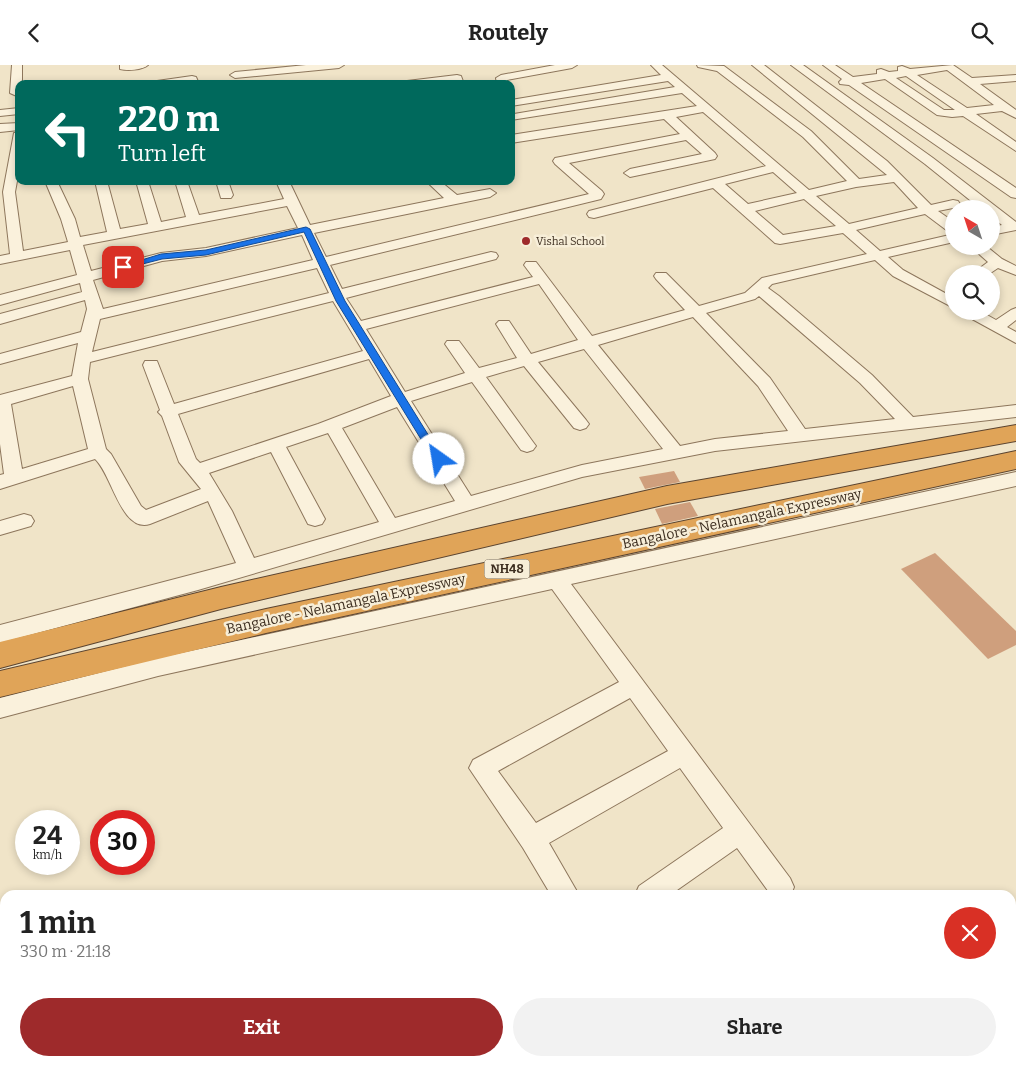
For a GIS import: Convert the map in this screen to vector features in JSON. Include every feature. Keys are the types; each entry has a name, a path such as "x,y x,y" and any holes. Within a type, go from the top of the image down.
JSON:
{"highway":[{"path":"0,655 221,598 667,495 1016,433"},
{"name":"Bangalore - Nelamangala Expressway","path":"0,685 266,621 1016,460"}],"street":[{"path":"16,80 17,65"},
{"path":"124,67 143,65"},
{"path":"235,75 339,65"},
{"path":"502,80 501,78 511,75 572,65"},
{"path":"702,65 720,68 759,97 807,134 856,183"},
{"path":"756,65 792,91 883,164 928,210 945,222"},
{"path":"796,65 929,161 979,200"},
{"path":"828,65 1016,194"},
{"path":"871,65 941,113 947,115 1004,107"},
{"path":"896,65 1016,147"},
{"path":"759,97 947,66 1016,115"},
{"path":"515,102 663,71"},
{"path":"515,92 663,71 898,273 945,295"},
{"path":"440,80 457,78 457,80"},
{"path":"969,82 1014,80"},
{"path":"515,117 684,89"},
{"path":"515,138 705,108"},
{"path":"0,113 15,111"},
{"path":"667,115 735,178"},
{"path":"0,129 15,127"},
{"path":"93,316 596,196 597,194 558,161 687,134"},
{"path":"0,139 15,137"},
{"path":"630,173 711,156"},
{"path":"15,167 9,192 18,257"},
{"path":"594,214 775,168"},
{"path":"745,209 856,183 897,178"},
{"path":"716,183 780,240 945,206"},
{"path":"53,185 68,219 95,309 82,358 80,379 98,452 105,457 134,511 143,519 212,493"},
{"path":"102,185 114,233"},
{"path":"143,185 155,227"},
{"path":"182,185 194,221"},
{"path":"223,185 226,195"},
{"path":"284,185 338,295 467,505"},
{"path":"437,185 454,200"},
{"path":"0,300 161,257 206,252 306,229 490,193"},
{"path":"0,260 114,233 194,221 292,201"},
{"path":"1000,215 1015,226"},
{"path":"1000,229 1015,226"},
{"path":"198,470 475,375 750,296 767,281 945,240"},
{"path":"988,255 997,262 1016,271"},
{"path":"82,358 96,357 491,256"},
{"path":"992,265 997,262"},
{"path":"531,265 588,344 675,452"},
{"path":"661,276 764,382 800,435"},
{"path":"357,327 542,279"},
{"path":"759,289 774,299 866,379 909,423"},
{"path":"0,319 90,294"},
{"path":"998,327 1016,313"},
{"path":"985,320 1016,337"},
{"path":"504,324 527,360 580,424"},
{"path":"0,359 88,335"},
{"path":"453,344 527,446"},
{"path":"167,412 373,353"},
{"path":"151,365 167,412 188,462 198,470 217,501 247,567"},
{"path":"80,379 1,401 7,480 98,452"},
{"path":"0,634 98,610 582,471 675,452 800,435 1016,411"},
{"path":"332,425 391,527"},
{"path":"276,443 315,519"},
{"path":"0,708 158,667 1016,479"},
{"path":"0,528 24,521"},
{"path":"556,579 781,887"},
{"path":"563,890 532,839 481,768 634,685"},
{"path":"532,839 684,754"},
{"path":"655,890 740,831"}],"building":[{"path":"674,471 680,482 645,489 639,477"},
{"path":"690,502 698,516 662,524 655,509"},
{"path":"935,553 1016,631 1016,645 988,659 901,569"}],"place":[{"name":"Vishal School","path":"526,241"}],"route":[{"path":"123,267 161,257 206,252 306,229 340,301 439,459"}]}
